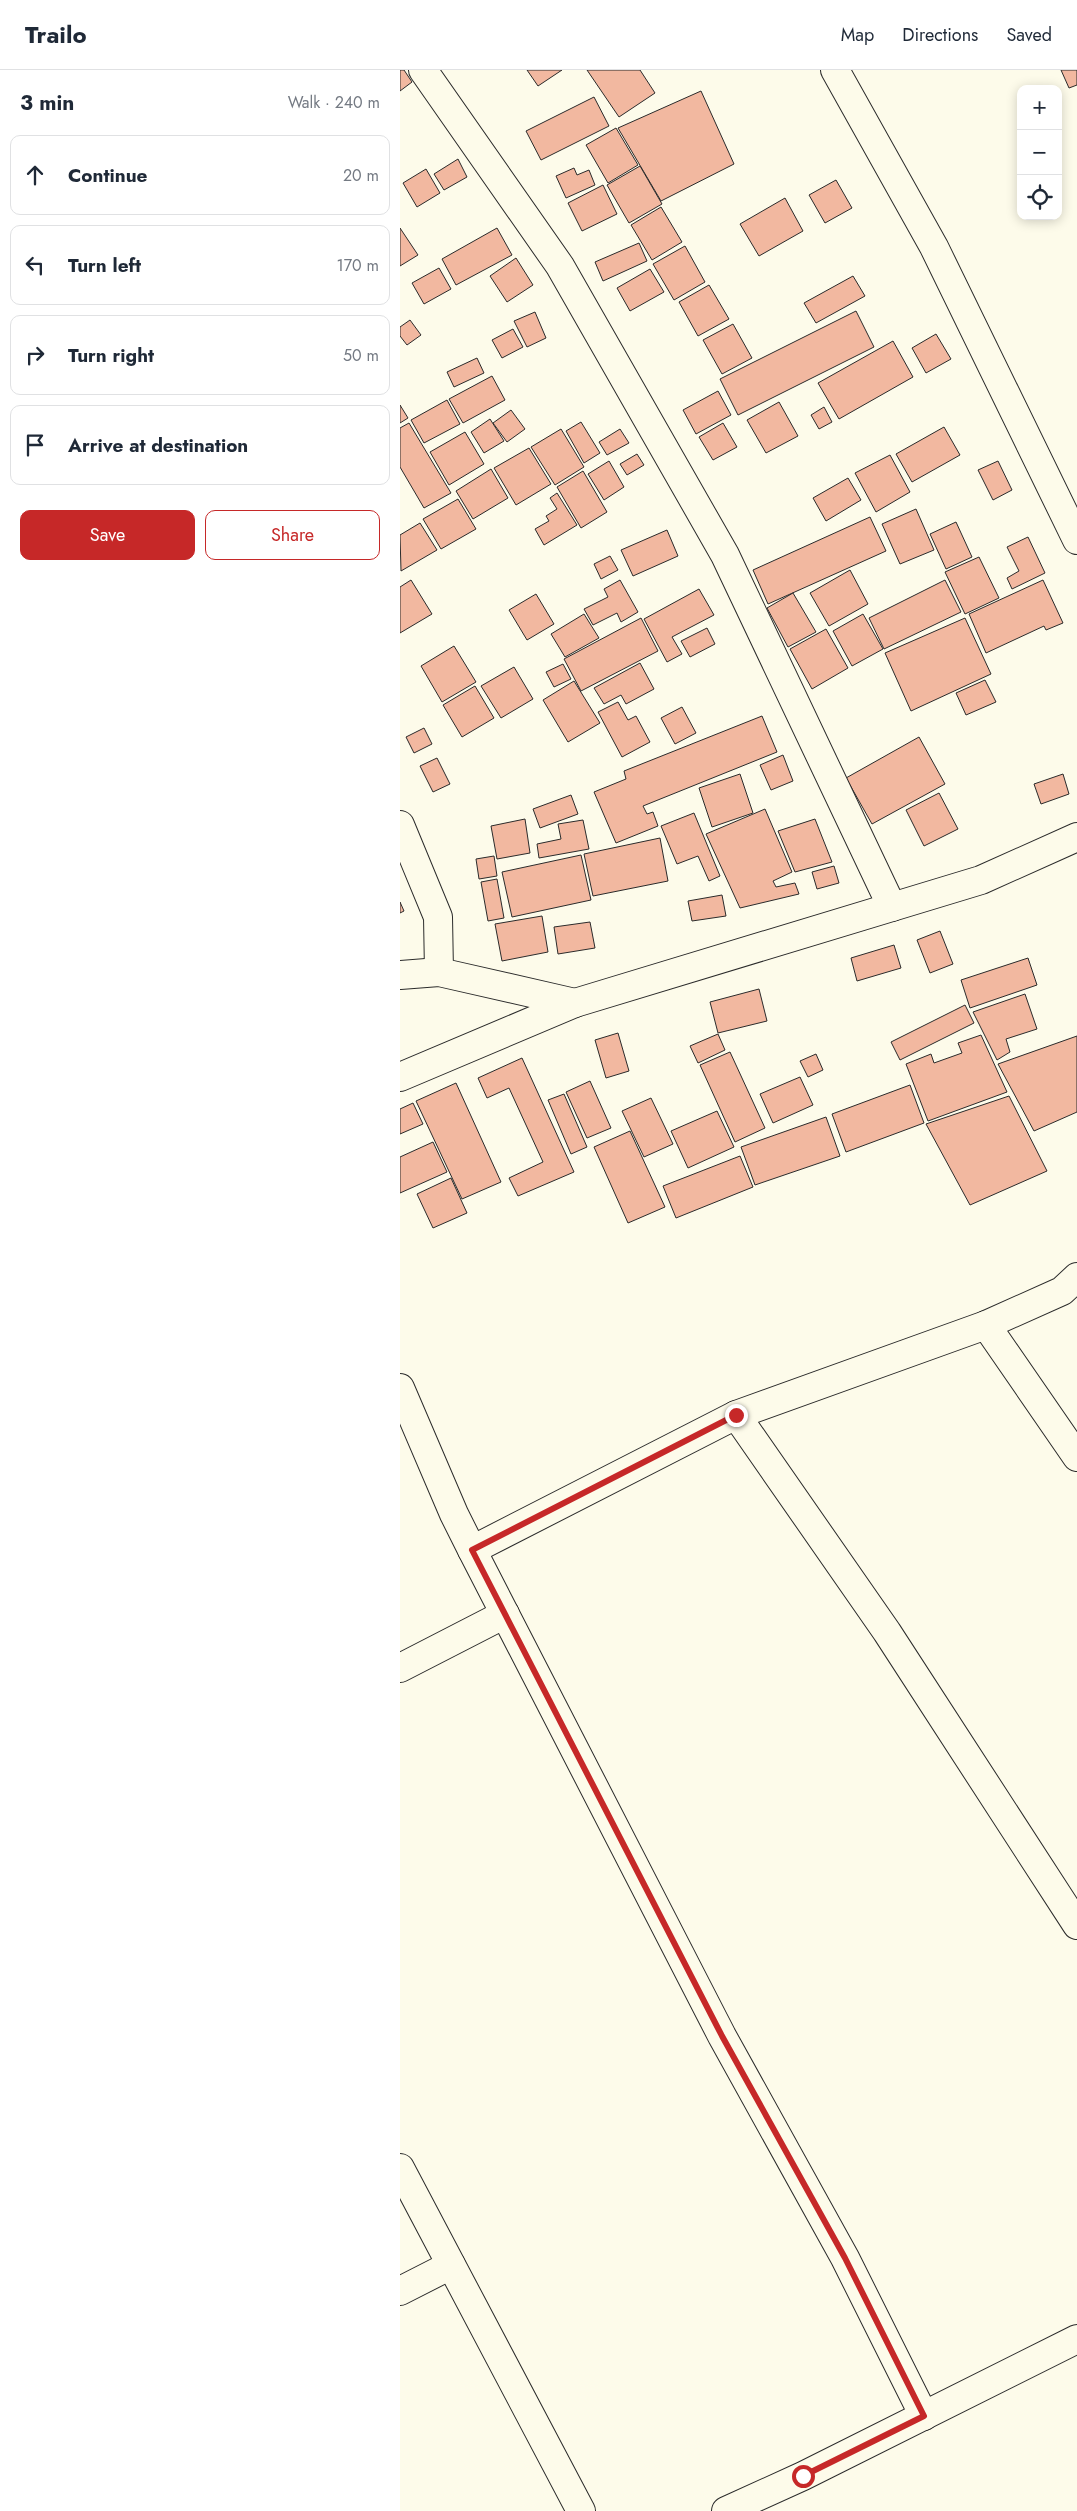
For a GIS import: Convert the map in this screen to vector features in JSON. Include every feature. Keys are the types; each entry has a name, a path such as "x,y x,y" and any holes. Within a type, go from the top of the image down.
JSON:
{"street":[{"path":"423,70 560,266 725,555 892,907"},
{"path":"835,70 934,248 1077,540"},
{"path":"400,825 438,917 439,972"},
{"path":"400,1077 575,1003 981,880 1077,837"},
{"path":"400,975 439,972 575,1003"},
{"path":"472,1550 736,1415 986,1325 1062,1290 1077,1277"},
{"path":"986,1325 1077,1457"},
{"path":"400,1388 454,1514 472,1550 722,2036 845,2258 924,2416"},
{"path":"736,1415 887,1632 1077,1925"},
{"path":"400,1668 505,1614"},
{"path":"400,2168 580,2511"},
{"path":"400,2291 451,2265"},
{"path":"726,2511 803,2476 1077,2339"}],"building":[{"path":"400,70 404,70 412,82 400,91"},
{"path":"527,70 562,70 538,86"},
{"path":"587,70 640,70 655,93 619,117"},
{"path":"1061,70 1077,70 1077,85 1069,88"},
{"path":"701,91 734,164 661,201 618,128"},
{"path":"594,97 609,126 541,160 526,131"},
{"path":"616,128 638,165 608,183 586,145"},
{"path":"458,159 467,177 444,190 434,174"},
{"path":"640,166 662,204 629,223 607,185"},
{"path":"574,168 577,175 589,170 595,185 566,198 556,176"},
{"path":"426,169 440,193 417,207 403,183"},
{"path":"836,180 852,208 825,223 809,195"},
{"path":"603,185 617,214 582,231 568,203"},
{"path":"785,198 803,231 759,256 740,224"},
{"path":"661,207 682,242 652,260 631,225"},
{"path":"400,228 418,255 400,266"},
{"path":"497,228 512,255 456,285 442,259"},
{"path":"639,243 647,261 603,281 595,262"},
{"path":"685,246 705,282 674,300 653,264"},
{"path":"516,258 533,285 507,302 490,276"},
{"path":"439,268 451,289 424,304 412,283"},
{"path":"650,269 664,292 630,311 617,288"},
{"path":"853,276 865,296 816,323 804,303"},
{"path":"709,285 729,319 698,336 679,302"},
{"path":"856,311 874,347 738,415 720,379"},
{"path":"535,312 546,338 527,347 514,321"},
{"path":"410,320 421,335 407,345 400,336 400,327"},
{"path":"733,324 752,358 722,374 703,340"},
{"path":"513,329 523,347 502,358 492,340"},
{"path":"936,334 951,359 926,373 912,348"},
{"path":"893,341 913,377 839,419 818,383"},
{"path":"477,358 484,373 454,387 447,372"},
{"path":"492,376 505,400 463,423 449,399"},
{"path":"718,391 731,415 696,434 683,410"},
{"path":"447,400 460,424 424,443 411,420"},
{"path":"779,402 798,436 766,453 747,420"},
{"path":"400,405 408,418 400,423"},
{"path":"824,407 832,422 819,429 811,415"},
{"path":"511,410 525,429 507,442 493,423"},
{"path":"490,419 504,441 484,453 471,432"},
{"path":"581,422 600,453 584,463 566,431"},
{"path":"409,423 451,493 424,508 400,467 400,428"},
{"path":"723,423 737,447 713,460 699,437"},
{"path":"944,427 960,455 912,482 896,454"},
{"path":"561,429 584,467 555,485 531,447"},
{"path":"620,429 629,443 607,455 599,442"},
{"path":"465,432 484,464 449,485 430,452"},
{"path":"529,448 551,484 516,505 494,468"},
{"path":"637,454 644,465 627,475 620,464"},
{"path":"890,455 910,492 876,512 855,473"},
{"path":"609,461 624,487 604,500 588,474"},
{"path":"998,461 1012,490 993,500 978,470"},
{"path":"491,469 508,498 473,519 456,491"},
{"path":"583,471 607,512 581,528 557,487"},
{"path":"848,478 861,500 826,521 813,498"},
{"path":"557,493 577,525 544,545 535,529 549,521 546,516 557,509 550,498"},
{"path":"458,499 476,529 441,549 423,519"},
{"path":"916,509 934,550 900,564 882,524"},
{"path":"870,517 886,551 768,604 753,570"},
{"path":"956,522 972,557 946,569 930,534"},
{"path":"420,523 437,550 401,571 400,535"},
{"path":"667,530 678,556 633,576 621,550"},
{"path":"1028,537 1045,573 1012,589 1007,578 1019,571 1007,547"},
{"path":"610,556 618,570 601,579 594,564"},
{"path":"979,557 999,598 965,614 945,572"},
{"path":"850,570 868,604 829,626 810,593"},
{"path":"411,580 432,614 400,633 400,587"},
{"path":"620,580 638,612 621,622 617,613 593,625 584,609 608,597 604,589"},
{"path":"945,580 961,612 884,649 869,618"},
{"path":"1043,580 1063,623 1046,630 1044,626 986,653 969,614"},
{"path":"699,589 714,615 672,637 682,654 667,662 644,619"},
{"path":"793,593 816,632 788,647 767,608"},
{"path":"536,594 554,624 527,640 509,610"},
{"path":"584,614 599,638 565,657 551,634"},
{"path":"863,614 883,649 852,666 833,631"},
{"path":"641,618 658,651 581,691 564,659"},
{"path":"965,618 991,674 911,711 885,653"},
{"path":"707,628 715,644 690,657 681,641"},
{"path":"826,629 848,668 812,689 790,649"},
{"path":"454,646 476,682 442,702 421,666"},
{"path":"640,663 654,689 626,704 621,695 604,704 594,688"},
{"path":"563,664 571,679 554,687 546,672"},
{"path":"514,667 533,699 501,718 481,686"},
{"path":"985,680 996,702 966,715 956,693"},
{"path":"574,681 600,723 568,742 543,700"},
{"path":"475,686 494,718 462,737 443,705"},
{"path":"618,702 628,720 636,716 650,742 622,757 598,712"},
{"path":"682,707 696,733 675,744 661,718"},
{"path":"762,716 777,752 643,806 647,814 653,812 658,826 616,843 594,792 626,779 624,771"},
{"path":"424,728 432,744 414,753 406,737"},
{"path":"919,737 945,784 872,824 846,778"},
{"path":"783,755 793,781 771,790 760,765"},
{"path":"437,758 450,784 433,792 420,766"},
{"path":"740,774 753,813 712,827 699,788"},
{"path":"1063,774 1069,794 1041,804 1034,784"},
{"path":"939,793 958,829 924,846 906,810"},
{"path":"571,795 578,814 540,828 533,809"},
{"path":"765,809 792,872 773,881 776,887 795,883 799,894 740,908 706,834"},
{"path":"694,813 720,876 709,881 698,856 677,864 661,826"},
{"path":"525,819 530,853 497,859 491,826"},
{"path":"815,819 832,862 795,872 778,831"},
{"path":"583,820 589,849 539,858 537,844 561,839 558,824"},
{"path":"660,838 668,881 593,896 584,854"},
{"path":"581,855 591,900 512,917 502,872"},
{"path":"494,856 497,876 479,879 476,859"},
{"path":"834,866 839,883 817,889 812,872"},
{"path":"497,879 504,918 488,921 481,882"},
{"path":"722,895 726,916 692,921 688,901"},
{"path":"400,902 404,911 400,913"},
{"path":"542,916 548,952 502,961 495,924"},
{"path":"590,922 595,948 558,954 554,927"},
{"path":"940,931 953,964 930,973 917,940"},
{"path":"894,945 901,968 857,981 851,958"},
{"path":"1028,958 1037,985 970,1008 961,980"},
{"path":"759,989 767,1021 718,1033 710,1002"},
{"path":"1025,994 1037,1029 1006,1039 1010,1052 997,1060 973,1012"},
{"path":"965,1005 974,1023 900,1060 891,1042"},
{"path":"618,1033 629,1071 606,1078 595,1040"},
{"path":"718,1034 725,1050 698,1063 690,1046"},
{"path":"981,1035 1007,1092 928,1121 906,1064 931,1054 934,1063 962,1053 958,1043"},
{"path":"1077,1036 1077,1112 1034,1131 998,1064"},
{"path":"730,1052 765,1128 735,1142 700,1065"},
{"path":"816,1054 823,1070 808,1077 800,1061"},
{"path":"522,1058 574,1172 518,1196 509,1178 543,1162 509,1088 487,1098 478,1078"},
{"path":"800,1077 813,1105 773,1123 760,1094"},
{"path":"590,1081 611,1128 587,1138 566,1092"},
{"path":"456,1083 501,1182 462,1199 416,1101"},
{"path":"910,1085 924,1123 846,1152 832,1114"},
{"path":"564,1094 587,1147 571,1154 548,1100"},
{"path":"1009,1096 1047,1171 970,1205 926,1124"},
{"path":"651,1098 673,1144 644,1157 622,1111"},
{"path":"413,1103 423,1124 400,1134 400,1109"},
{"path":"717,1111 734,1147 688,1168 671,1131"},
{"path":"826,1117 840,1156 755,1185 741,1147"},
{"path":"630,1131 665,1207 628,1223 594,1147"},
{"path":"433,1142 447,1172 400,1193 400,1157"},
{"path":"740,1156 753,1187 676,1218 663,1186"},
{"path":"451,1178 467,1213 433,1228 417,1194"}],"route":[{"path":"736,1415 472,1550 722,2036 845,2258 924,2416 803,2476"}]}
